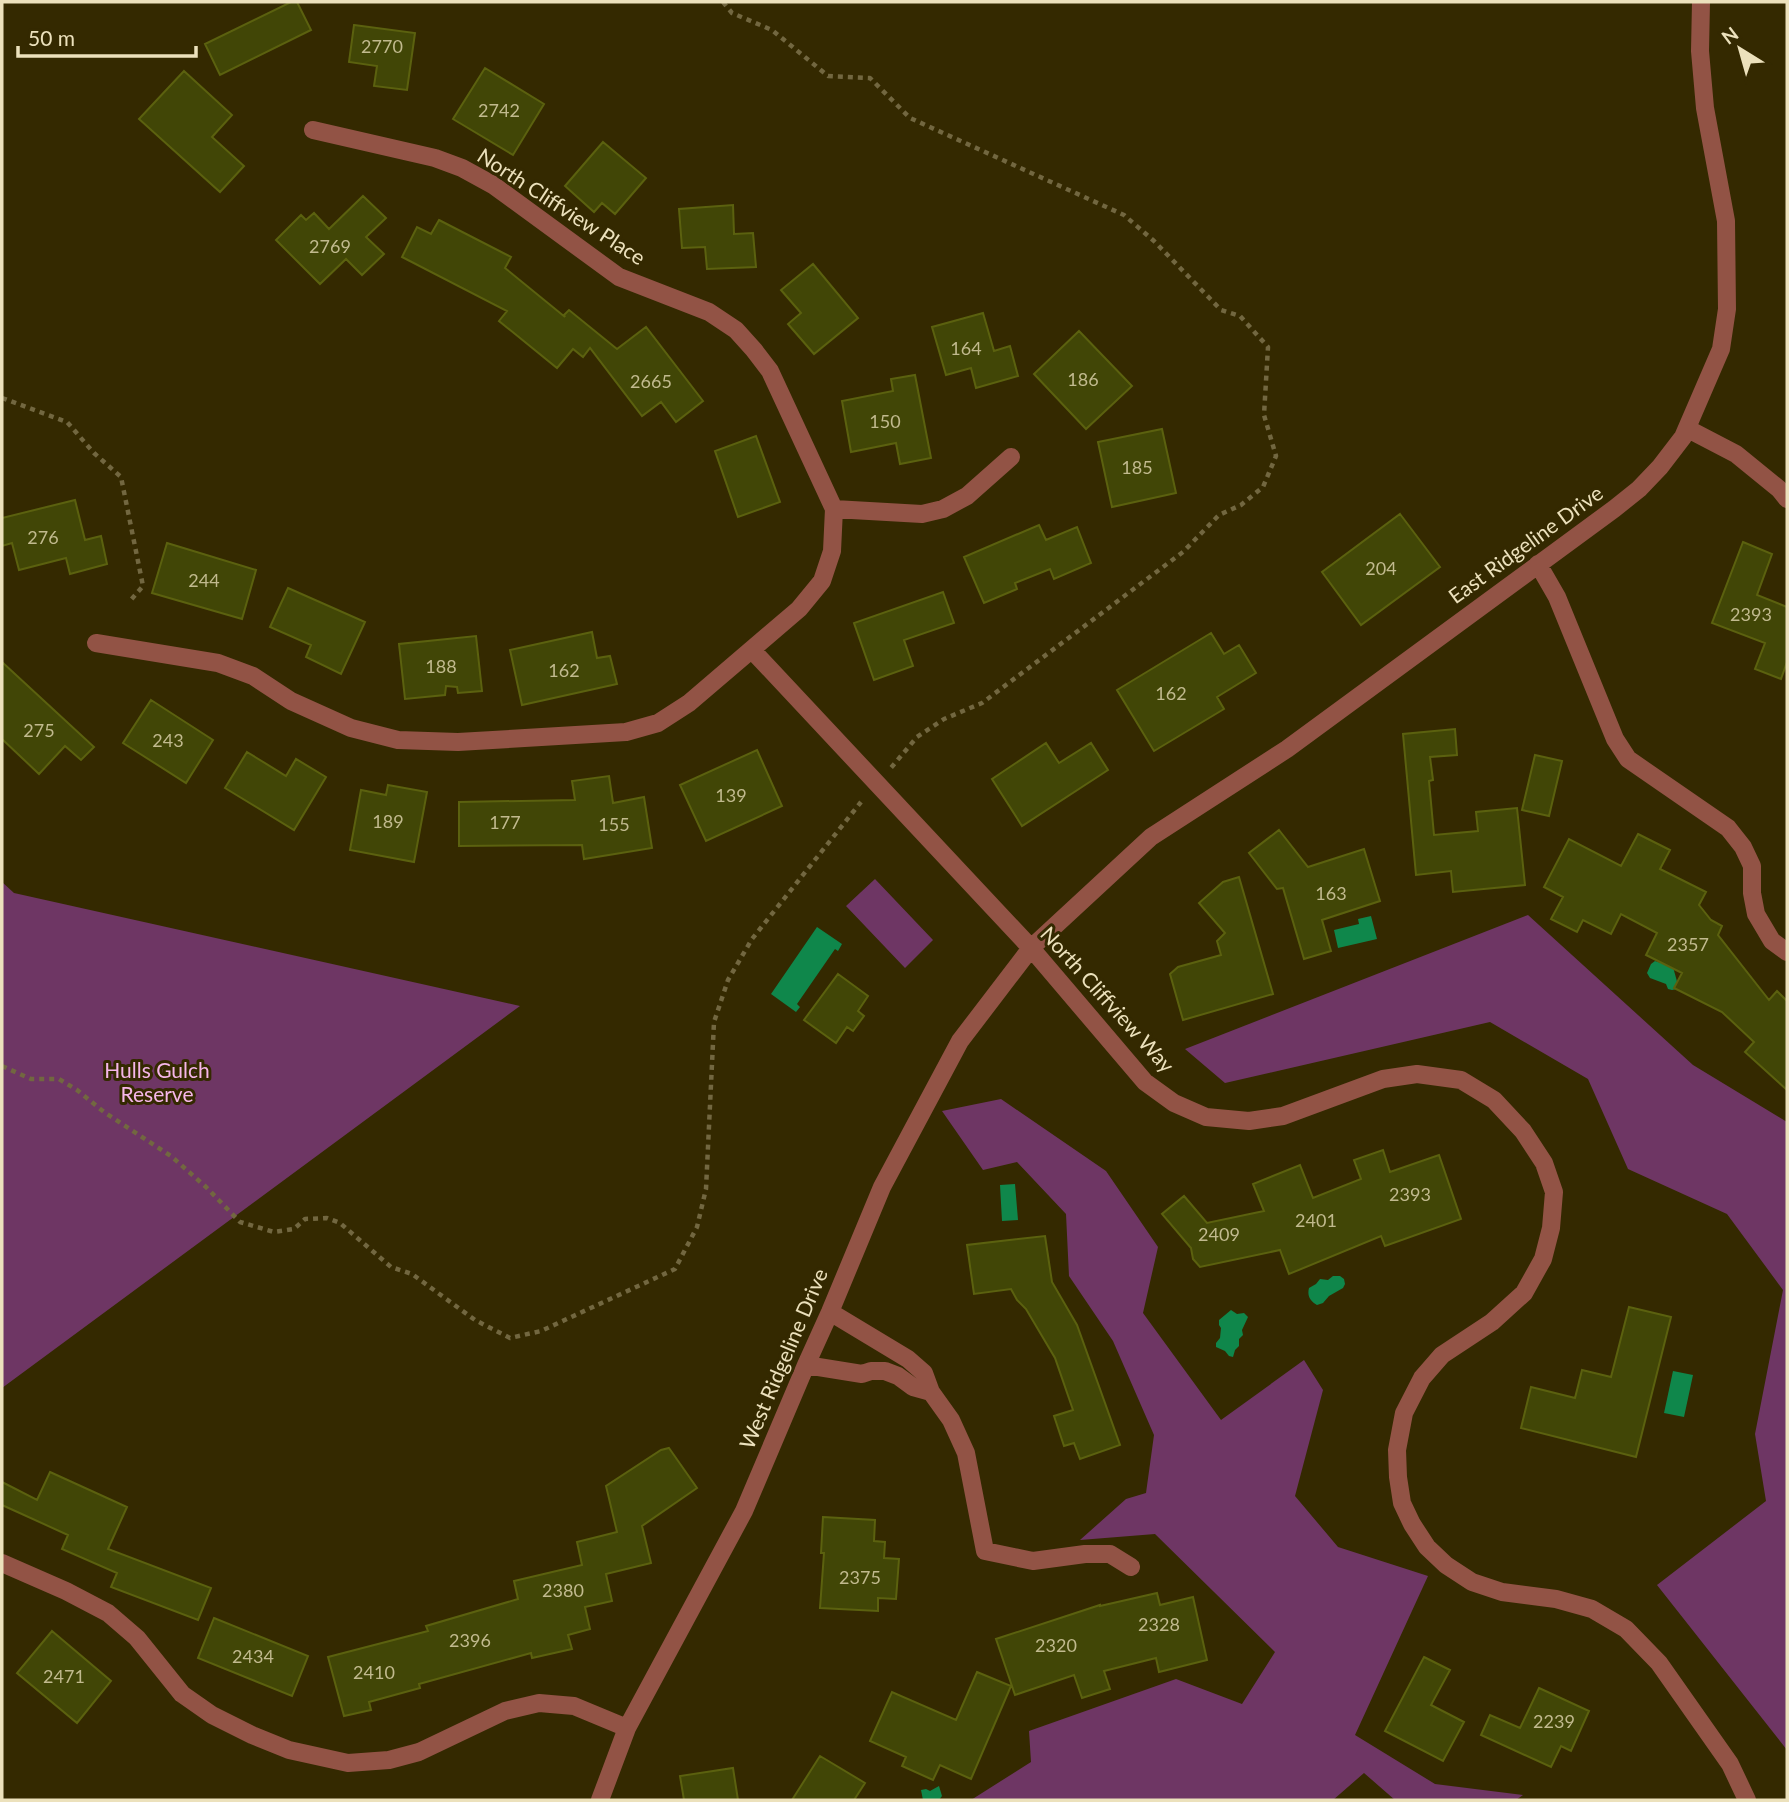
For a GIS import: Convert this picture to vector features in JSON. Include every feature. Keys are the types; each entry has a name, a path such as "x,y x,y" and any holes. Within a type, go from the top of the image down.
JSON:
{"street":[{"name":"East Ridgeline Drive","path":"1031,948 1151,837 1287,749 1639,489 1660,467 1688,429 1721,349 1727,309 1726,221 1705,107 1700,51 1701,2"},
{"name":"North Cliffview Place","path":"96,643 218,663 253,676 291,701 351,728 398,740 458,742 626,732 658,723 689,703 799,609 822,581 832,551 834,509 770,371 736,331 709,312 619,277 493,185 462,168 435,158 313,130"},
{"path":"1688,429 1736,454 1779,489 1787,499"},
{"path":"834,509 922,514 943,509 967,496 1011,457"},
{"path":"1538,565 1557,597 1615,739 1628,760 1728,828 1743,847 1752,866 1752,893 1756,914 1772,941 1787,952"},
{"name":"North Cliffview Way","path":"752,650 1031,948 1145,1082 1174,1103 1206,1118 1249,1121 1283,1116 1383,1079 1417,1074 1461,1080 1494,1100 1523,1131 1544,1163 1554,1192 1551,1228 1543,1259 1524,1293 1492,1322 1442,1355 1422,1378 1404,1413 1397,1450 1402,1503 1427,1547 1446,1565 1472,1582 1502,1592 1556,1599 1592,1609 1626,1629 1659,1663 1730,1764 1747,1800"},
{"name":"West Ridgeline Drive","path":"600,1800 627,1728 744,1511 882,1187 960,1041 1031,948"},
{"path":"830,1312 908,1359 924,1373 931,1392 951,1420 966,1453 985,1551 1033,1561 1085,1554 1110,1554 1130,1567"},
{"path":"872,1371 883,1345"},
{"path":"806,1365 862,1374 885,1371 914,1387 931,1392"},
{"path":"2,1563 108,1613 137,1638 182,1694 212,1715 289,1750 348,1763 389,1760 419,1752 505,1711 539,1703 574,1706 627,1728"}],"path":[{"path":"723,2 732,13 772,30 828,76 870,78 910,118 1124,215 1154,241 1221,310 1240,316 1268,347 1264,415 1276,456 1263,486 1241,505 1219,515 1183,552 982,703 944,719 917,737 887,772"},
{"path":"2,398 67,422 94,453 121,477 143,586 130,601"},
{"path":"2,1066 32,1079 59,1079 77,1090 104,1112 171,1156 206,1187 240,1223 274,1232 294,1229 305,1219 327,1218 340,1223 391,1266 412,1274 475,1320 510,1338 541,1331 675,1269 697,1227 706,1189 714,1021 728,980 752,939 861,802"}],"green space":[{"path":"875,879 933,940 905,968 846,906"},
{"name":"Hulls Gulch Reserve","path":"2,882 14,893 520,1006 2,1388"},
{"path":"1528,915 1693,1065 1787,1122 1787,1750 1657,1585 1766,1501 1755,1434 1783,1290 1727,1214 1628,1169 1588,1079 1490,1022 1225,1083 1185,1049"},
{"path":"1001,1099 1106,1171 1158,1247 1143,1313 1221,1420 1304,1360 1323,1390 1295,1496 1338,1547 1428,1576 1355,1735 1435,1784 1523,1795 1516,1800 1395,1800 1364,1773 1333,1800 971,1800 1031,1762 1029,1731 1176,1679 1242,1704 1275,1652 1155,1534 1080,1540 1126,1499 1146,1493 1154,1435 1113,1341 1069,1276 1066,1214 1017,1162 983,1170 942,1111"}],"shaded area":[{"path":"1371,916 1377,939 1338,948 1334,930 1359,924 1358,919"},
{"path":"817,927 842,944 838,951 835,949 797,1004 800,1007 796,1012 771,994"},
{"path":"1662,960 1673,967 1677,989 1668,989 1666,984 1650,978 1647,973 1651,964 1655,961 1661,963"},
{"path":"1015,1184 1018,1220 1002,1221 1000,1185"},
{"path":"1333,1276 1344,1279 1343,1288 1317,1305 1310,1298 1309,1288 1320,1279 1328,1280"},
{"path":"1231,1310 1237,1314 1244,1313 1248,1317 1233,1357 1216,1347 1220,1338 1219,1320"},
{"path":"1673,1371 1693,1375 1684,1417 1664,1413"},
{"path":"939,1786 942,1796 939,1800 923,1800 921,1790 930,1791"}],"building":[{"path":"291,2 297,2 311,30 220,75 205,44"},
{"path":"354,25 415,33 407,90 374,86 377,66 349,62"},
{"path":"485,68 544,104 513,155 453,119"},
{"path":"184,71 232,115 212,137 244,166 220,192 139,119"},
{"path":"603,142 646,178 615,214 602,203 594,212 565,186"},
{"path":"363,196 386,218 366,237 384,254 362,275 346,259 320,284 276,240 301,215 306,220 314,213 329,229"},
{"path":"733,205 734,234 753,233 756,267 707,269 705,247 682,248 679,209"},
{"path":"439,220 511,257 505,268 565,317 569,310 617,349 646,327 703,401 676,422 661,402 642,416 590,348 583,357 573,349 557,368 499,321 507,311 402,257 417,227 431,234"},
{"path":"813,264 858,318 814,354 788,324 801,313 781,290"},
{"path":"983,313 994,351 1010,346 1018,376 976,388 971,368 946,375 932,327"},
{"path":"1079,331 1132,386 1086,429 1034,374"},
{"path":"915,375 931,458 900,464 896,443 851,452 842,401 893,391 891,379"},
{"path":"1162,429 1176,493 1112,507 1098,442"},
{"path":"756,436 780,502 738,517 715,451"},
{"path":"75,500 85,540 101,536 107,564 70,574 66,558 19,570 12,543 2,546 2,518"},
{"path":"1400,514 1440,567 1361,625 1322,572"},
{"path":"1039,525 1046,540 1077,527 1091,563 1054,579 1050,569 1015,583 1017,589 984,603 964,557"},
{"path":"1743,542 1772,554 1757,595 1787,607 1787,662 1781,679 1755,669 1765,643 1712,623"},
{"path":"167,543 256,570 242,619 152,593"},
{"path":"288,588 365,622 341,674 306,657 311,645 270,627"},
{"path":"943,592 954,623 904,640 913,666 874,680 854,623"},
{"path":"592,632 597,658 610,656 617,684 522,705 510,650"},
{"path":"1211,633 1224,654 1239,645 1256,673 1217,697 1224,709 1154,751 1117,690"},
{"path":"476,636 482,691 458,693 457,687 446,686 445,695 405,699 399,644"},
{"path":"2,662 94,747 81,760 65,746 39,774 2,739"},
{"path":"151,700 213,740 186,783 123,743"},
{"path":"1455,729 1457,755 1430,757 1433,780 1429,781 1434,835 1478,831 1476,812 1517,808 1525,885 1453,892 1451,871 1416,875 1403,734"},
{"path":"1046,743 1059,763 1091,743 1108,770 1022,826 992,779"},
{"path":"757,750 782,806 706,841 680,785"},
{"path":"247,752 286,776 296,759 326,777 294,830 225,788"},
{"path":"1535,755 1562,761 1549,816 1522,810"},
{"path":"609,776 613,803 644,797 652,848 584,859 582,845 459,846 459,802 575,800 572,781"},
{"path":"388,785 427,792 414,862 350,850 361,790 386,795"},
{"path":"1279,830 1308,867 1364,849 1380,901 1322,920 1331,951 1304,959 1283,888 1277,889 1249,853"},
{"path":"1638,834 1670,850 1660,869 1706,892 1699,905 1711,920 1722,926 1718,935 1769,1000 1777,991 1787,1001 1787,1090 1745,1052 1754,1042 1722,1012 1674,988 1682,973 1646,955 1657,933 1621,914 1611,934 1583,920 1577,932 1551,919 1563,897 1544,887 1569,839 1621,866"},
{"path":"1239,877 1273,994 1183,1020 1170,974 1178,967 1221,955 1217,941 1225,933 1199,903 1223,882"},
{"path":"838,974 868,996 858,1011 864,1016 853,1031 847,1027 836,1043 804,1020"},
{"path":"1383,1150 1390,1172 1439,1155 1461,1219 1385,1246 1381,1236 1289,1274 1280,1250 1200,1267 1193,1259 1191,1248 1162,1214 1184,1196 1207,1223 1264,1211 1253,1184 1300,1165 1313,1198 1361,1179 1354,1160"},
{"path":"1045,1236 1052,1282 1077,1325 1120,1445 1080,1459 1074,1443 1064,1446 1054,1416 1073,1410 1055,1358 1026,1309 1011,1289 974,1294 967,1245"},
{"path":"1629,1307 1671,1317 1636,1457 1521,1428 1531,1387 1575,1398 1582,1370 1611,1377"},
{"path":"669,1448 697,1488 642,1526 651,1563 606,1574 612,1601 585,1607 590,1629 568,1635 572,1649 532,1658 531,1653 419,1684 420,1688 369,1702 371,1710 344,1716 328,1657 428,1631 426,1626 518,1599 514,1581 582,1565 577,1542 617,1532 606,1486 661,1450"},
{"path":"50,1472 127,1507 108,1549 211,1588 198,1620 111,1587 117,1573 62,1549 68,1535 2,1505 2,1482 37,1500"},
{"path":"823,1517 875,1520 874,1541 885,1542 884,1558 899,1559 896,1599 878,1598 878,1611 820,1608 824,1553 821,1553"},
{"path":"1157,1593 1160,1605 1193,1597 1207,1660 1159,1672 1156,1658 1104,1671 1110,1689 1082,1698 1074,1675 1015,1695 996,1639 1100,1605"},
{"path":"214,1618 308,1656 292,1696 198,1658"},
{"path":"52,1631 111,1681 77,1723 17,1673"},
{"path":"1424,1657 1450,1670 1431,1705 1464,1722 1443,1761 1385,1731"},
{"path":"977,1672 1011,1686 971,1779 940,1765 933,1780 902,1766 906,1757 870,1741 892,1692 956,1720"},
{"path":"1539,1688 1589,1711 1571,1751 1561,1746 1551,1767 1481,1735 1490,1715 1520,1728"},
{"path":"820,1756 865,1783 854,1800 792,1800"},
{"path":"733,1768 738,1800 684,1800 680,1776"}]}
